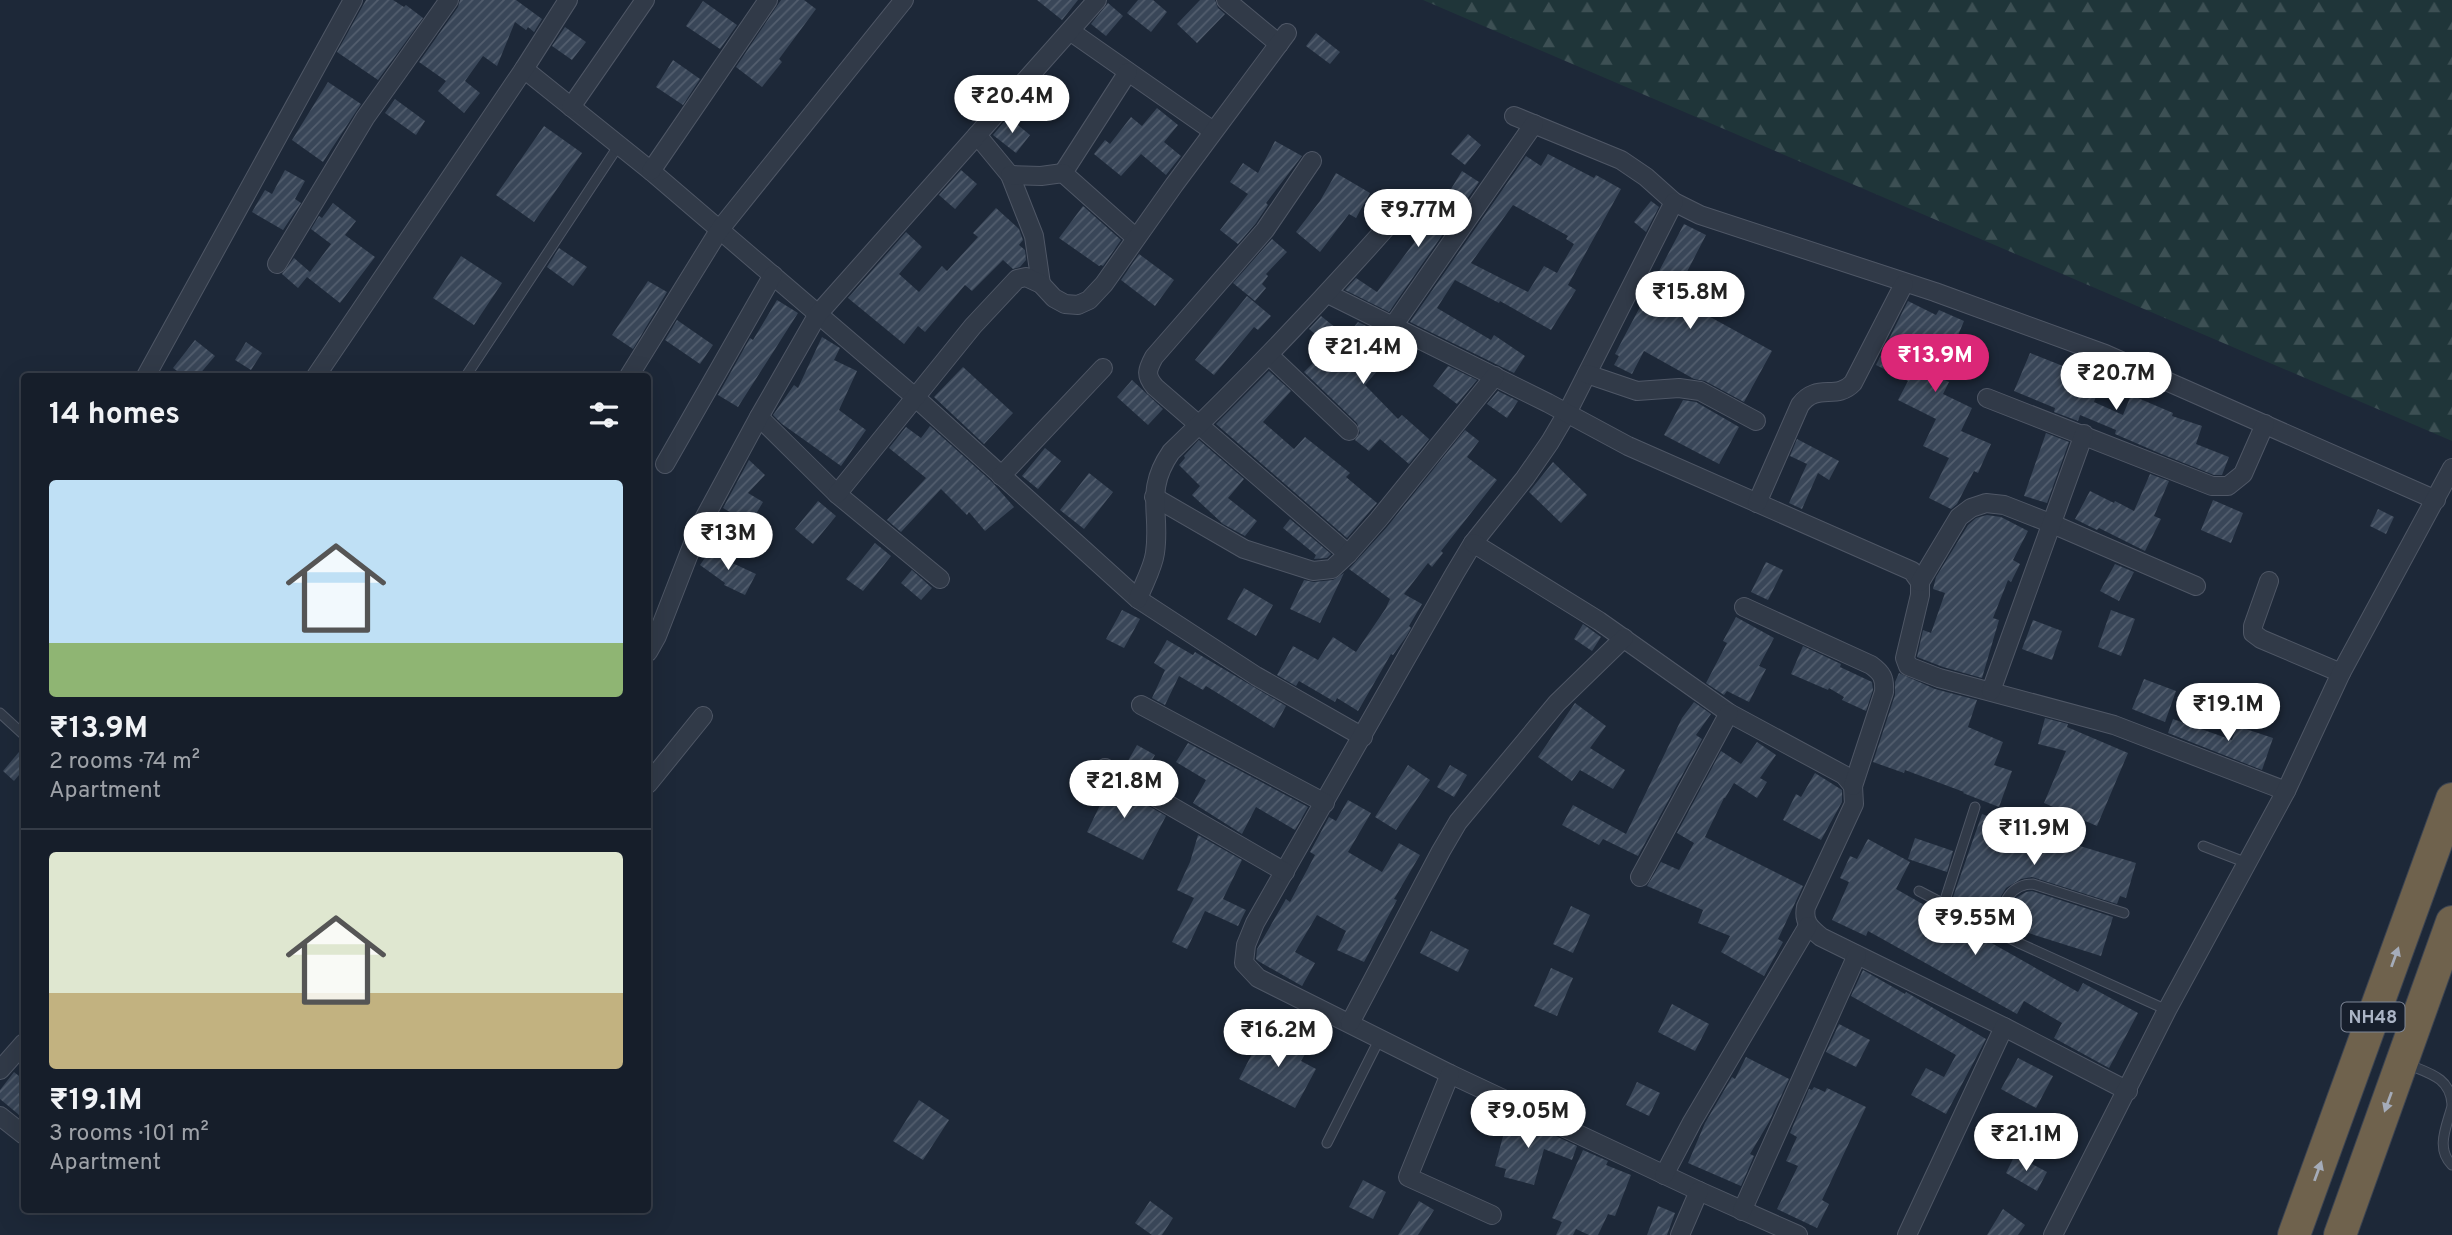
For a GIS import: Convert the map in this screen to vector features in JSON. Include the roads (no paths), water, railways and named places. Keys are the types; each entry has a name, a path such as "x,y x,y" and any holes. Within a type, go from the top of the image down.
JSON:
{"highway":[{"name":"NH48","path":"2294,1235 2452,799"},
{"name":"NH48","path":"2340,1235 2452,922"}],"street":[{"path":"148,373 353,0"},
{"path":"277,264 365,118 449,0"},
{"path":"318,373 568,0"},
{"path":"571,107 645,0"},
{"path":"651,171 768,0"},
{"path":"631,373 720,229 904,0"},
{"path":"651,647 699,528 818,314 1097,0"},
{"path":"837,494 973,326 1017,279 1026,277 1041,284 1054,298 1065,304 1077,305 1089,300 1104,284 1283,38 1226,0"},
{"path":"1070,31 1213,131"},
{"path":"524,69 774,275 916,398 1138,599 1256,676 1363,737"},
{"path":"1063,173 1128,72"},
{"path":"1514,116 1621,160 1646,177 1674,202 1700,215 1935,292 2105,354 2436,500"},
{"path":"1392,326 1534,124"},
{"path":"977,135 1010,175 1034,236 1041,284"},
{"path":"1312,161 1265,230 1154,356 1147,369 1147,378 1349,554"},
{"path":"1010,175 1041,176 1063,173 1136,238"},
{"path":"1674,202 1567,413 1525,478 1473,543 1255,923 1246,945 1244,962 1258,978 1450,1074 1798,1235"},
{"path":"1138,599 1155,555 1154,497 1160,467 1171,452 1270,356 1401,212"},
{"path":"665,464 774,275"},
{"path":"1756,503 1800,405 1812,393 1825,390 1838,392 1846,390 1853,383 1904,284"},
{"path":"1328,294 1628,446 1912,571 1920,582"},
{"path":"1270,356 1349,431"},
{"path":"1001,475 1103,368"},
{"path":"1587,373 1637,391 1679,388 1700,391 1756,421"},
{"path":"1154,497 1244,549 1313,571 1332,569 1349,554 1494,376"},
{"path":"1987,398 2212,486 2228,486 2243,474 2265,425"},
{"path":"759,417 837,494 940,579"},
{"path":"1991,691 2084,434"},
{"path":"2053,1235 2167,1010 2286,791 2341,673 2452,468"},
{"path":"2196,586 2050,523 2004,505 1986,503 1970,508 1959,517 1920,582 1920,595 1905,658 1908,666 1939,678 2114,725 2286,791"},
{"path":"1473,543 1624,638 1729,713 1844,775 1853,786"},
{"path":"2269,581 2253,633 2261,639 2341,673"},
{"path":"1744,607 1871,665 1881,673 1885,682 1853,786 1854,804 1806,907 1804,916 1808,926 1821,937 2128,1091"},
{"path":"1350,1023 1458,822 1557,703 1624,638"},
{"path":"1141,705 1325,803"},
{"path":"1640,877 1729,713"},
{"path":"651,780 703,716"},
{"path":"1105,768 1285,872"},
{"path":"1664,1175 1692,1122 1808,926"},
{"path":"1742,1211 1857,955"},
{"path":"1907,1235 2004,1027"},
{"path":"0,1070 21,1046"},
{"path":"1450,1074 1408,1177 1492,1216"},
{"path":"0,1115 21,1132"},
{"path":"1680,1235 1699,1191"}],"lane":[{"path":"468,373 619,145"},
{"path":"0,713 21,732"},
{"path":"1944,903 1976,807"},
{"path":"2203,846 2247,863"},
{"path":"1994,930 2006,901 2015,887 2022,884 2033,884 2124,913"},
{"path":"1919,891 1994,930 2167,1010"},
{"path":"1327,1143 1380,1038"},
{"path":"2402,1062 2444,1082 2451,1091 2452,1105 2442,1143 2443,1155 2452,1165"}]}
